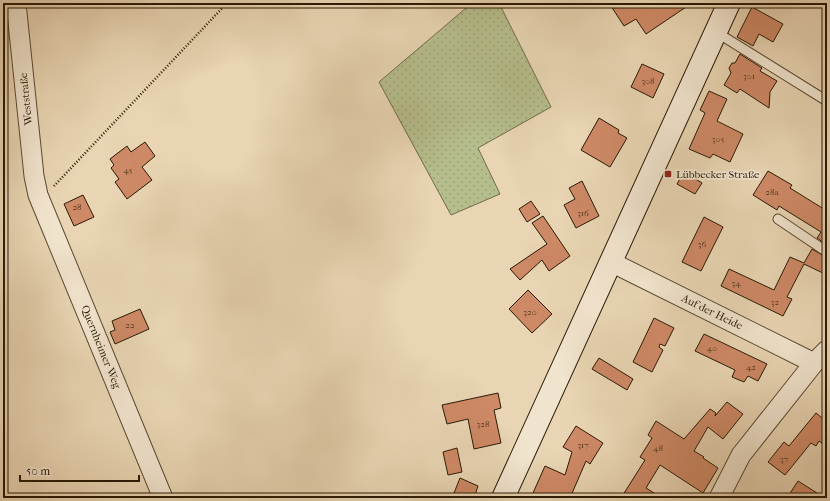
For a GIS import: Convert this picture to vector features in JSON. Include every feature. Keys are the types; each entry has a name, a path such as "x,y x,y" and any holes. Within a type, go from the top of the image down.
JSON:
{"main road":[{"path":"503,498 729,3"}],"street":[{"name":"Weststraße","path":"16,3 34,176 38,195"},
{"name":"Quernheimer Weg","path":"38,195 163,498"},
{"name":"Auf der Heide","path":"611,262 820,356 741,455 719,498"}],"lane":[{"path":"716,32 827,101"},
{"path":"778,219 827,252"}],"path":[{"path":"38,195 51,189 227,3"}],"green space":[{"path":"472,3 499,3 551,107 478,148 500,194 451,215 379,82"}],"building":[{"path":"609,3 692,3 646,34 636,19 624,26"},
{"path":"752,7 783,24 773,42 759,34 753,46 737,37"},
{"path":"740,54 762,68 760,71 777,81 770,92 769,108 740,89 737,93 724,85 731,73 729,68 732,63 735,63"},
{"path":"642,64 664,74 653,98 631,87"},
{"path":"709,91 727,99 717,121 743,134 730,162 713,154 710,158 689,149 705,113 700,110"},
{"path":"599,118 619,130 618,133 627,138 610,167 581,150"},
{"path":"145,142 155,156 142,167 152,180 127,199 115,182 119,179 111,168 114,165 110,159 127,146 131,152"},
{"path":"768,171 792,185 790,188 827,211 827,245 817,238 821,232 779,206 777,210 753,195"},
{"path":"684,172 702,183 695,194 677,184"},
{"path":"582,181 599,216 576,228 564,205 575,199 569,188"},
{"path":"83,195 94,217 74,226 64,204"},
{"path":"531,201 540,214 527,222 519,209"},
{"path":"543,216 570,256 549,271 542,260 520,280 510,269 547,244 532,223"},
{"path":"704,217 723,227 701,271 682,262"},
{"path":"812,249 827,258 827,275 804,264 787,297 792,299 783,316 721,286 729,269 774,290 790,257 804,263"},
{"path":"528,290 552,314 532,333 509,309"},
{"path":"140,309 149,329 115,344 110,332 115,330 112,321"},
{"path":"654,318 674,328 665,346 660,344 659,347 663,350 652,372 633,362"},
{"path":"704,334 767,364 758,381 748,376 744,382 732,377 735,370 695,351"},
{"path":"599,358 633,379 627,390 592,369"},
{"path":"498,393 501,408 494,410 501,443 474,449 468,419 447,424 442,405"},
{"path":"727,402 743,414 723,439 708,427 694,451 718,468 703,493 660,465 646,488 662,498 621,498 645,460 640,457 652,438 648,435 656,421 684,439 710,409 716,413 715,416"},
{"path":"816,413 827,422 827,447 819,441 816,446 811,443 785,475 768,462 784,442 789,446"},
{"path":"576,426 603,443 590,464 586,461 570,498 545,498 533,493 545,466 565,475 572,452 563,447"},
{"path":"457,448 462,472 448,475 443,452"},
{"path":"460,478 478,486 474,498 452,498"},
{"path":"798,481 825,498 787,498"}],"place":[{"name":"Lübbecker Straße","path":"668,174"}]}
